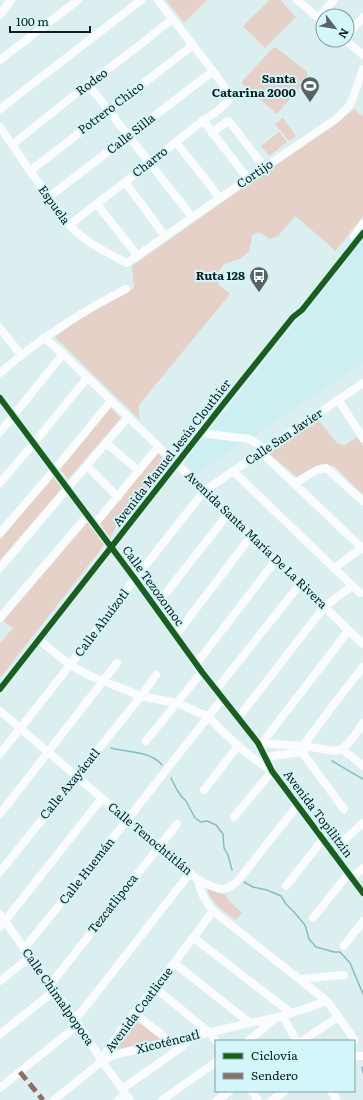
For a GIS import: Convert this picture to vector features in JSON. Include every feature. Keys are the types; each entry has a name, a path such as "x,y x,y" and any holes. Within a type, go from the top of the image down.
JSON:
{"street":[{"path":"0,15 11,0"},
{"path":"0,60 78,0"},
{"path":"0,109 141,0"},
{"path":"158,0 213,71"},
{"path":"297,0 315,15"},
{"path":"355,26 363,17"},
{"name":"Rodeo","path":"12,145 172,19"},
{"name":"Potrero Chico","path":"30,171 193,45"},
{"path":"355,48 363,55"},
{"name":"Cortijo","path":"127,263 264,167 336,119 349,106 363,69"},
{"name":"Charro","path":"69,225 203,120 223,107 230,97 213,71"},
{"name":"Calle Silla","path":"49,197 213,71"},
{"path":"88,84 110,110 192,217"},
{"path":"203,120 248,179"},
{"path":"212,133 229,121 264,167"},
{"name":"Espuela","path":"0,127 69,225 94,246 127,263"},
{"path":"176,142 220,198"},
{"path":"125,182 165,236"},
{"path":"97,204 137,255"},
{"name":"Avenida Manuel Jesús Clouthier","path":"0,689 293,317 363,224"},
{"name":"Avenida Manuel Jesús Clouthier","path":"293,317 302,310 363,233"},
{"path":"0,373 44,337 96,304 126,289"},
{"path":"0,328 21,355"},
{"name":"Avenida Santa María De La Rivera","path":"44,337 363,644"},
{"path":"0,432 63,354"},
{"path":"0,483 87,378"},
{"name":"Calle San Javier","path":"204,491 339,401 363,383"},
{"name":"Calle Tezozomoc","path":"0,398 135,579 222,699 260,743 271,770"},
{"path":"0,533 111,401"},
{"path":"339,401 363,438"},
{"path":"0,568 128,417"},
{"path":"201,433 249,439 264,450 295,483 363,548 334,568"},
{"path":"106,443 138,471"},
{"path":"94,525 158,447"},
{"path":"87,466 118,496"},
{"path":"295,483 317,470 326,468 363,502"},
{"path":"233,471 360,593"},
{"name":"Calle Ahuízotl","path":"0,754 204,491"},
{"path":"155,607 228,514"},
{"path":"0,618 88,516"},
{"path":"176,635 251,536"},
{"path":"196,664 276,560"},
{"path":"216,690 301,584"},
{"path":"238,718 324,606 352,586"},
{"path":"260,743 349,630"},
{"path":"39,640 70,665 88,675 141,696 177,703 209,717 238,746 271,770 234,817"},
{"path":"0,814 117,663"},
{"path":"265,757 303,749 363,667"},
{"path":"146,741 202,672"},
{"name":"Calle Axayácatl","path":"0,872 141,696 156,675"},
{"name":"Calle Huemán","path":"24,949 128,820 222,699"},
{"name":"Calle Tenochtitlán","path":"0,711 47,753 198,880 201,893 213,911 327,1001 354,1040"},
{"path":"260,743 303,749 338,750 342,749 348,743 363,723"},
{"path":"204,790 238,746"},
{"path":"303,749 307,759 344,810"},
{"path":"342,749 363,766"},
{"name":"Avenida Topilitzín","path":"271,770 363,893"},
{"path":"3,924 102,798"},
{"path":"198,880 214,887 224,889 228,889 234,885 297,806"},
{"path":"332,851 363,823"},
{"name":"Tezcatlipoca","path":"0,1034 52,988 159,846 178,824"},
{"path":"286,886 323,840"},
{"path":"313,918 350,875 363,868"},
{"path":"0,1088 76,1022 86,1006 190,873"},
{"name":"Avenida Coatlicue","path":"54,1100 102,1061 109,1047 134,1013 194,938 213,911"},
{"name":"Calle Chimalpopoca","path":"0,914 3,924 30,957 126,1094"},
{"path":"344,946 363,921"},
{"path":"194,938 284,1015 289,1028 296,1040"},
{"path":"0,981 30,957"},
{"path":"174,963 250,1023"},
{"path":"300,979 344,975"},
{"path":"154,987 209,1032 215,1040"},
{"name":"Xicoténcatl","path":"102,1061 114,1055 284,1015 327,1001"},
{"path":"134,1013 171,1042"},
{"path":"249,1040 284,1015"},
{"path":"303,1040 338,1016"},
{"path":"118,1100 193,1036"},
{"path":"162,1100 215,1063"},
{"path":"217,1100 229,1092"},
{"path":"272,1100 284,1092"}],"shaded area":[{"path":"166,0 207,0 184,23"},
{"path":"270,0 280,0 296,17 265,48 243,26"},
{"path":"273,48 277,48 307,72 308,76 277,114 242,84 243,80"},
{"path":"355,108 357,112 363,116 363,216 335,251 295,216 278,236 270,239 258,232 252,236 249,252 241,258 224,264 219,271 217,278 218,284 230,294 139,405 139,419 55,337 90,311 134,288 132,266"},
{"path":"283,118 296,136 289,141 275,124"},
{"path":"279,132 287,142 269,156 261,146"},
{"path":"363,238 363,363 197,473 185,462"},
{"path":"110,407 121,418 68,479 60,469"},
{"path":"318,420 337,443 344,446 357,437 363,446 363,495 334,466 321,464 297,477 268,453"},
{"path":"158,453 168,464 149,488 135,499 122,515 110,538 100,523"},
{"path":"53,477 62,488 0,560 0,540"},
{"path":"88,522 104,544 102,548 0,678 0,643 13,628 3,621"},
{"path":"208,888 225,894 229,901 242,913 236,920 215,903 209,895 207,890"},
{"path":"136,1018 162,1039 111,1051 109,1050"}],"waterway":[{"path":"111,748 147,755 153,757 162,765"},
{"path":"332,761 363,779"},
{"path":"171,778 195,818 201,822 207,821 216,825 223,834 224,848 228,855 232,870"},
{"path":"244,882 253,887 267,890 281,896 286,904 305,925 309,939 316,947 334,952 340,952 350,963 363,994"},
{"path":"362,1067 363,1073"}],"marked path":[{"path":"20,1072 43,1100"}],"cycle path":[{"path":"0,689 221,407 293,317 302,310 363,233"},
{"path":"0,398 135,579 202,672 258,743 272,771 363,893"}],"place":[{"name":"Santa Catarina 2000","path":"310,103"},
{"name":"Ruta 128","path":"259,293"}]}
